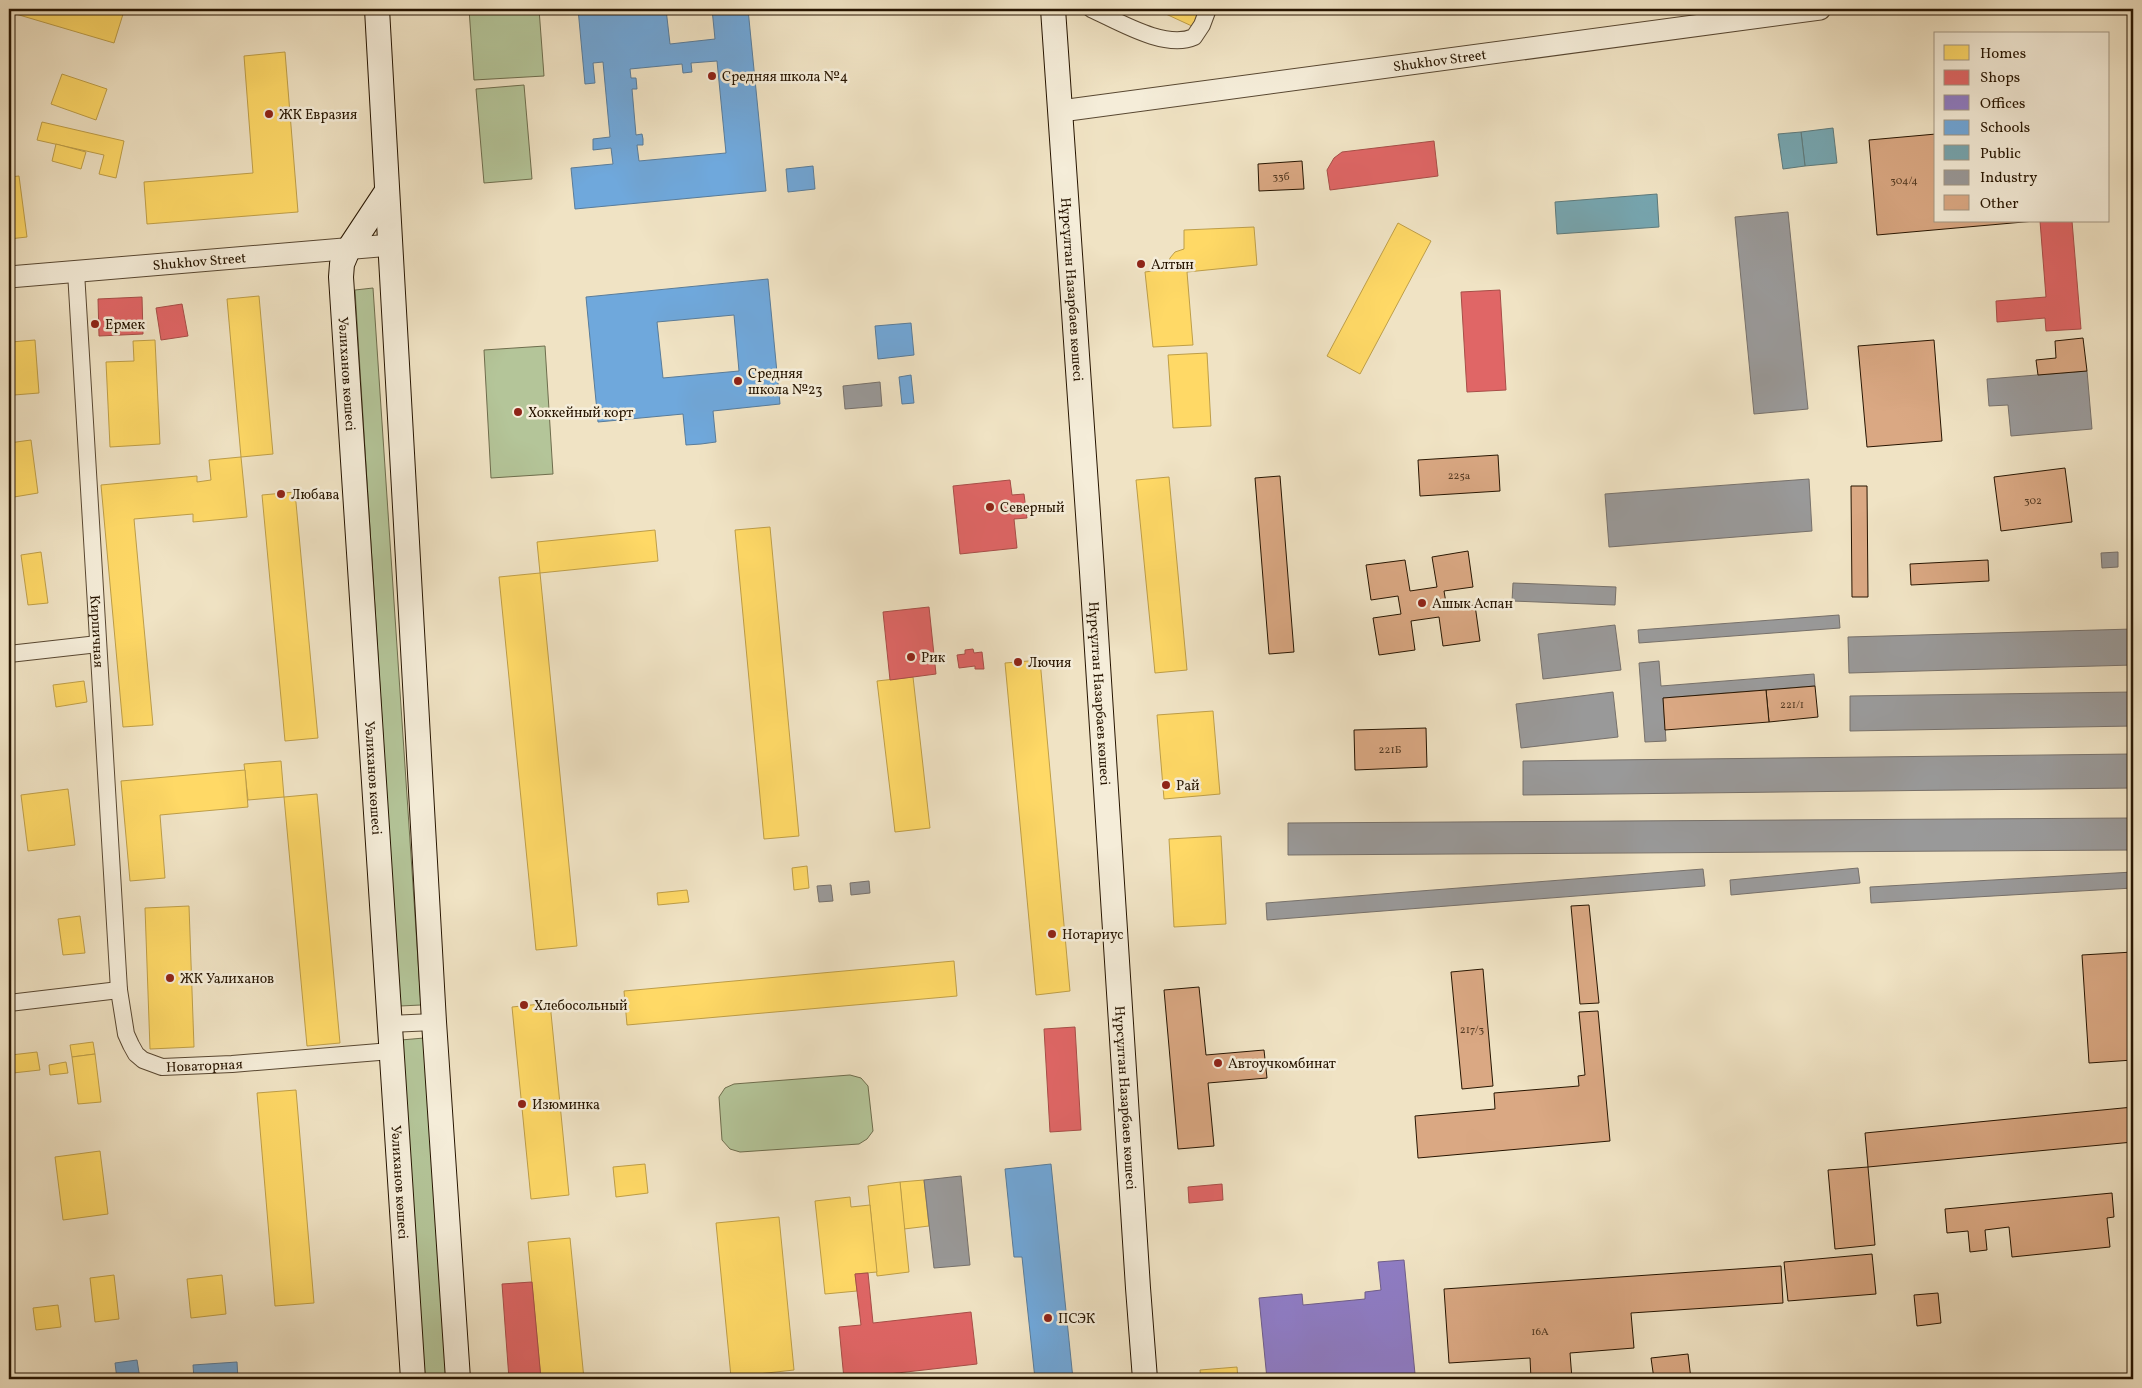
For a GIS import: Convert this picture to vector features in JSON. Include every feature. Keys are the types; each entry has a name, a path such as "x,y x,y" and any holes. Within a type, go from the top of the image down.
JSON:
{"main road":[{"path":"377,9 434,1022 458,1379"},
{"name":"Нұрсұлтан Назарбаев көшесі","path":"1058,9 1065,204 1091,563 1136,1270 1146,1379"},
{"name":"Уәлиханов көшесі","path":"387,191 348,250 342,264 341,277 414,1379"}],"street":[{"path":"1091,9 1154,36 1177,41 1194,37 1202,25 1208,9"},
{"name":"Shukhov Street","path":"1061,111 1790,11 1820,9"},
{"name":"Shukhov Street","path":"9,277 391,245"},
{"name":"Кирпичная","path":"76,272 119,990"},
{"path":"9,654 98,644"},
{"path":"9,1003 119,990"},
{"name":"Новаторная","path":"119,990 126,1034 136,1054 143,1060 162,1067 232,1064 391,1052"},
{"path":"389,1024 434,1022"}],"green space":[{"path":"469,9 539,9 544,76 474,80"},
{"path":"524,85 532,179 484,183 476,89"},
{"path":"373,288 421,1005 400,1006 355,290"},
{"name":"Хоккейный корт","path":"545,346 553,474 491,478 484,350"},
{"path":"424,1038 448,1379 424,1379 401,1040"},
{"path":"850,1075 861,1078 868,1086 873,1131 867,1139 859,1144 740,1152 730,1149 722,1140 719,1097 725,1088 734,1084"}],"building: Homes":[{"path":"9,9 117,9 124,11 114,43 9,12"},
{"path":"1155,9 1203,9 1194,27"},
{"name":"ЖК Евразия","path":"285,52 298,212 147,224 144,182 253,173 244,56"},
{"path":"62,74 107,89 96,120 51,104"},
{"path":"42,122 124,141 116,178 99,174 104,155 37,140"},
{"path":"56,144 86,152 81,169 52,161"},
{"path":"19,176 27,237 9,239 9,177"},
{"path":"1398,223 1431,241 1360,374 1327,356"},
{"path":"1254,227 1257,265 1187,272 1193,345 1153,347 1145,272 1167,269 1170,258 1175,252 1184,249 1184,230"},
{"path":"259,296 273,454 241,457 227,299"},
{"path":"35,340 39,393 14,395 11,342"},
{"path":"155,340 160,444 110,447 106,362 134,361 133,341"},
{"path":"1207,353 1211,426 1173,428 1168,355"},
{"path":"31,440 38,493 14,497 9,443"},
{"path":"241,457 247,517 193,522 193,514 134,519 153,725 123,727 101,485 197,476 197,482 211,480 209,460"},
{"path":"1169,477 1187,670 1155,673 1136,480"},
{"path":"295,492 318,738 285,741 262,495"},
{"path":"770,527 799,836 764,839 735,530"},
{"path":"655,530 658,561 540,573 537,542"},
{"path":"41,552 48,603 28,605 21,555"},
{"path":"540,573 577,946 536,950 499,577"},
{"path":"1040,660 1070,991 1036,995 1005,663"},
{"path":"913,677 930,828 895,832 877,681"},
{"path":"84,681 87,702 56,707 53,685"},
{"path":"1213,711 1220,794 1164,799 1157,715"},
{"path":"281,761 284,797 248,800 244,764"},
{"path":"245,770 248,807 160,815 165,878 130,881 121,781"},
{"path":"68,789 75,845 28,851 21,795"},
{"path":"317,794 340,1043 307,1046 284,797"},
{"path":"1221,836 1226,924 1174,927 1169,839"},
{"path":"807,866 809,888 794,890 792,868"},
{"path":"687,890 689,902 658,905 657,893"},
{"name":"ЖК Уалиханов","path":"189,906 194,1047 150,1049 145,908"},
{"path":"80,916 85,953 63,955 58,919"},
{"path":"954,961 957,996 627,1025 624,991"},
{"path":"550,1003 569,1195 531,1199 512,1007"},
{"path":"93,1042 95,1054 72,1057 70,1045"},
{"path":"37,1052 40,1070 13,1073 11,1055"},
{"path":"95,1054 101,1102 78,1104 72,1057"},
{"path":"66,1062 68,1073 50,1075 49,1065"},
{"path":"296,1090 314,1303 275,1306 257,1093"},
{"path":"100,1151 108,1214 63,1220 55,1157"},
{"path":"645,1164 648,1193 616,1197 613,1167"},
{"path":"924,1180 929,1226 904,1229 900,1182"},
{"path":"900,1182 909,1272 877,1276 868,1186"},
{"path":"850,1197 851,1207 870,1205 877,1272 855,1274 857,1291 825,1294 815,1201"},
{"path":"779,1217 794,1370 731,1377 716,1223"},
{"path":"570,1238 584,1379 541,1379 528,1242"},
{"path":"114,1275 119,1319 95,1322 90,1278"},
{"path":"222,1275 226,1314 191,1318 187,1279"},
{"path":"58,1305 61,1327 36,1330 33,1308"},
{"path":"1237,1367 1238,1379 1201,1379 1200,1370"}],"building: Shops":[{"path":"1434,141 1438,176 1330,190 1327,170 1334,158 1342,152"},
{"path":"2040,222 2072,222 2081,329 2046,331 2045,318 1997,322 1996,301 2046,297"},
{"path":"1500,290 1506,390 1467,392 1461,292"},
{"path":"142,297 143,334 99,336 98,299"},
{"path":"182,304 188,336 161,340 156,308"},
{"name":"Северный","path":"1010,480 1012,495 1024,494 1027,518 1014,519 1017,548 960,554 953,486"},
{"name":"Рик","path":"929,607 936,674 890,680 883,612"},
{"path":"973,649 974,653 982,652 984,669 975,669 975,666 959,668 957,655 965,654 965,650"},
{"path":"1075,1027 1081,1130 1050,1132 1044,1029"},
{"path":"1222,1184 1223,1200 1189,1203 1188,1187"},
{"path":"868,1273 873,1323 971,1312 977,1364 844,1379 839,1327 861,1325 855,1274"},
{"path":"532,1282 541,1379 509,1379 502,1284"}],"building: Offices":[{"path":"1404,1260 1415,1374 1366,1379 1267,1379 1259,1298 1302,1294 1303,1305 1365,1299 1365,1292 1381,1290 1378,1262"}],"building: Schools":[{"name":"Средняя школа №4","path":"578,9 666,9 670,44 715,39 712,9 748,9 766,191 575,209 571,168 613,164 611,148 593,150 593,139 610,137 603,62 593,63 595,83 585,84","holes":["717,61 726,153 639,161 637,145 643,145 643,139 642,134 636,135 632,89 637,89 636,78 631,78 630,69 682,64 683,73 692,72 691,63"]},
{"path":"813,166 815,189 788,192 786,169"},
{"name":"Средняя школа №23","path":"768,279 780,404 713,411 716,442 701,444 686,445 683,414 598,422 586,297","holes":["734,315 739,371 663,378 657,322"]},
{"path":"911,323 914,355 878,359 875,326"},
{"path":"911,375 914,403 902,404 899,377"},
{"name":"ПСЭК","path":"1051,1164 1073,1379 1035,1379 1022,1257 1014,1257 1005,1169"},
{"path":"137,1360 140,1379 117,1379 115,1363"},
{"path":"237,1362 238,1379 194,1379 193,1365"}],"building: Public":[{"path":"1833,128 1837,163 1805,166 1801,132"},
{"path":"1801,132 1805,166 1783,169 1778,134"},
{"path":"1657,194 1659,227 1557,234 1555,202"}],"building: Industry":[{"path":"1788,212 1808,409 1754,414 1735,217"},
{"path":"2087,371 2092,429 2011,436 2008,405 1989,406 1987,379"},
{"path":"880,382 882,406 845,409 843,386"},
{"path":"1809,479 1812,531 1609,547 1605,494"},
{"path":"2118,552 2118,567 2102,568 2101,553"},
{"path":"1513,583 1616,587 1615,605 1512,601"},
{"path":"1839,615 1840,628 1639,643 1638,630"},
{"path":"1615,625 1621,670 1543,679 1538,634"},
{"path":"2133,629 2133,665 1849,673 1848,637"},
{"path":"1659,661 1661,686 1814,674 1815,686 1663,698 1666,741 1645,742 1639,663"},
{"path":"1613,692 1618,737 1521,748 1516,704"},
{"path":"2133,692 2133,726 1850,731 1850,696"},
{"path":"2133,754 2133,788 1523,795 1523,761"},
{"path":"2133,818 2133,850 1288,855 1288,823"},
{"path":"1858,868 1860,883 1731,895 1730,880"},
{"path":"1703,869 1705,886 1267,920 1266,903"},
{"path":"2133,872 2133,888 1871,903 1870,887"},
{"path":"869,881 870,893 851,895 850,883"},
{"path":"831,885 833,901 819,902 817,886"},
{"path":"961,1176 970,1265 934,1268 924,1180"}],"building: Other":[{"path":"1934,134 1934,222 2024,222 1877,235 1869,140"},
{"path":"1302,161 1304,189 1259,191 1258,164"},
{"path":"2083,338 2087,371 2038,375 2036,360 2056,358 2055,341"},
{"path":"1934,340 1942,441 1867,447 1858,346"},
{"path":"1498,455 1500,491 1420,496 1418,460"},
{"path":"2065,468 2072,522 2001,531 1994,477"},
{"path":"1280,476 1294,652 1269,654 1255,478"},
{"path":"1851,486 1867,486 1868,597 1852,597"},
{"name":"Ашык Аспан","path":"1468,551 1473,587 1444,591 1447,609 1475,605 1480,641 1443,646 1439,617 1411,621 1415,650 1379,655 1373,618 1401,614 1398,596 1371,600 1366,565 1405,560 1410,591 1437,587 1432,557"},
{"path":"1988,560 1989,581 1911,585 1910,564"},
{"path":"1815,686 1818,717 1769,722 1766,690"},
{"path":"1766,690 1769,722 1665,730 1663,698"},
{"path":"1426,728 1427,767 1355,770 1354,730"},
{"path":"1589,905 1599,1003 1580,1004 1571,906"},
{"path":"2133,952 2133,1060 2089,1063 2082,955"},
{"path":"1483,969 1493,1086 1462,1089 1451,972"},
{"name":"Автоучкомбинат","path":"1199,987 1206,1055 1264,1050 1267,1078 1208,1083 1214,1146 1178,1149 1164,990"},
{"path":"1598,1011 1610,1141 1418,1158 1415,1116 1495,1109 1494,1093 1579,1086 1578,1076 1585,1075 1579,1012"},
{"path":"2133,1107 2133,1142 1868,1167 1865,1133"},
{"path":"1868,1167 1875,1245 1835,1249 1828,1170"},
{"path":"2112,1193 2114,1217 2107,1218 2110,1247 2012,1257 2009,1227 1985,1230 1987,1250 1970,1252 1968,1231 1947,1233 1945,1209"},
{"path":"1872,1254 1876,1294 1788,1301 1784,1262"},
{"path":"1781,1266 1783,1303 1631,1313 1634,1348 1570,1353 1572,1379 1531,1379 1530,1358 1449,1363 1444,1289"},
{"path":"1938,1293 1941,1323 1917,1326 1914,1295"},
{"path":"1688,1354 1691,1379 1654,1379 1651,1358"}],"place":[{"name":"Средняя школа №4","path":"712,76"},
{"name":"ЖК Евразия","path":"269,114"},
{"name":"Алтын","path":"1141,264"},
{"name":"Ермек","path":"95,324"},
{"name":"Средняя школа №23","path":"738,381"},
{"name":"Хоккейный корт","path":"518,412"},
{"name":"Любава","path":"281,494"},
{"name":"Северный","path":"990,507"},
{"name":"Ашык Аспан","path":"1422,603"},
{"name":"Рик","path":"911,657"},
{"name":"Лючия","path":"1018,662"},
{"name":"Рай","path":"1166,785"},
{"name":"Нотариус","path":"1052,934"},
{"name":"ЖК Уалиханов","path":"170,978"},
{"name":"Хлебосольный","path":"524,1005"},
{"name":"Автоучкомбинат","path":"1218,1063"},
{"name":"Изюминка","path":"522,1104"},
{"name":"ПСЭК","path":"1048,1318"}]}
